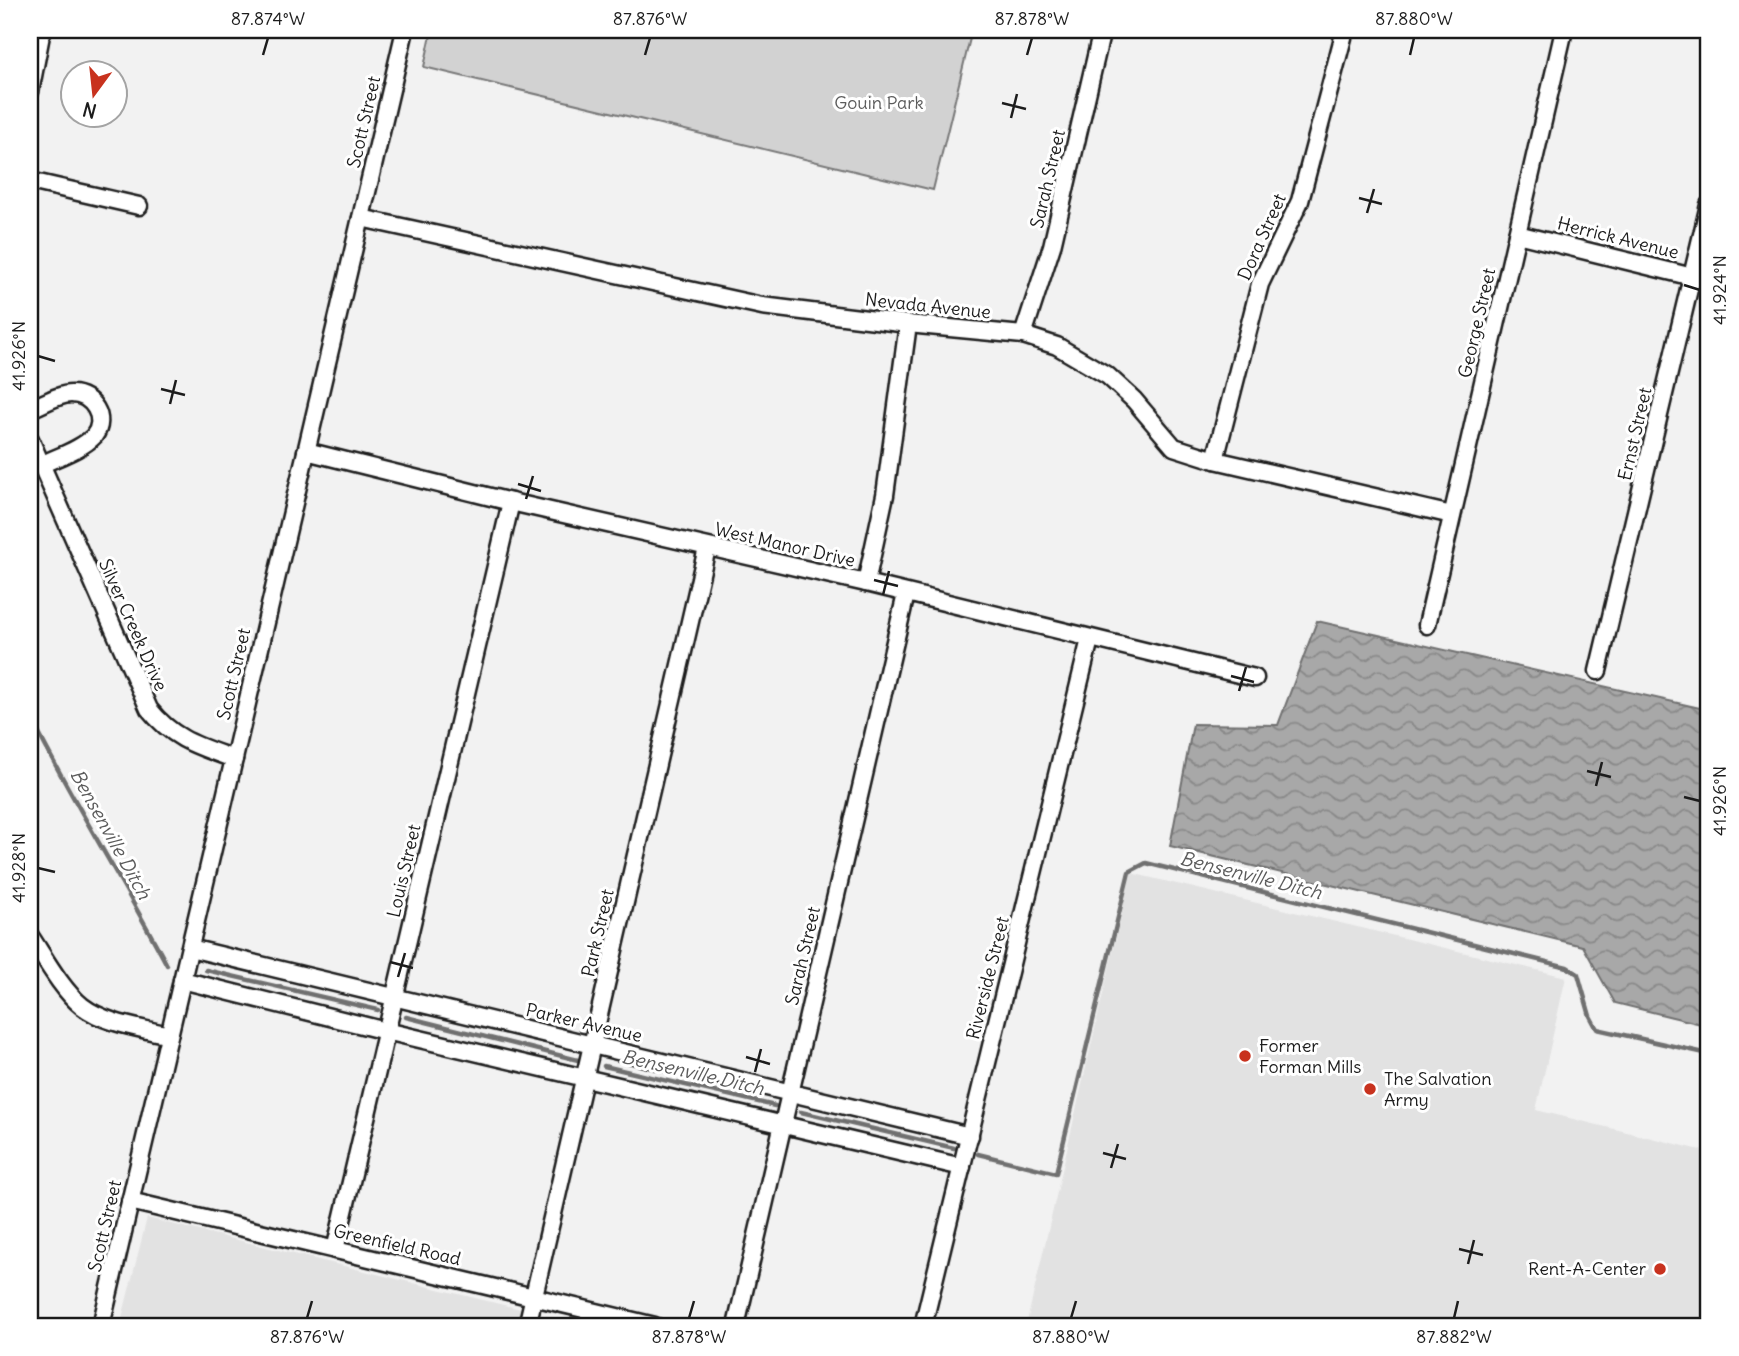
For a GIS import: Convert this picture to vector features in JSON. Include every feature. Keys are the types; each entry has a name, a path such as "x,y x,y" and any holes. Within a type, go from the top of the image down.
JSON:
{"street":[{"path":"30,92 42,30"},
{"name":"Scott Street","path":"101,1326 405,30"},
{"name":"Sarah Street","path":"1023,335 1052,246 1102,30"},
{"name":"Dora Street","path":"1215,460 1260,284 1300,201 1345,30"},
{"name":"George Street","path":"1427,625 1564,30"},
{"path":"30,181 139,206"},
{"name":"Ernst Street","path":"1598,671 1709,205"},
{"name":"Nevada Avenue","path":"361,218 762,306 1023,335 1057,346 1108,376 1134,400 1174,447 1215,460 1452,515"},
{"name":"Herrick Avenue","path":"1517,234 1709,281"},
{"path":"866,583 885,495 908,324"},
{"path":"30,409 68,394 82,396 98,410 100,421 92,438 41,465"},
{"name":"Silver Creek Drive","path":"30,439 149,709 163,726 179,737 234,759"},
{"name":"West Manor Drive","path":"306,451 1255,678"},
{"name":"Louis Street","path":"334,1250 512,502"},
{"name":"Park Street","path":"527,1326 707,548"},
{"name":"Sarah Street","path":"736,1326 906,594"},
{"name":"Riverside Street","path":"923,1326 1090,639"},
{"path":"30,936 82,1006 109,1019 169,1035"},
{"name":"Parker Avenue","path":"190,948 970,1136"},
{"path":"182,980 962,1167"},
{"name":"Greenfield Road","path":"130,1201 655,1326"}],"shaded area":[{"path":"1131,873 1566,977 1536,1110 1709,1152 1709,1326 1026,1326"},
{"path":"147,1218 590,1326 120,1326"}],"green space":[{"name":"Gouin Park","path":"432,30 972,30 933,190 424,67"}],"water":[{"path":"1317,621 1709,710 1709,1026 1615,1003 1583,946 1170,846 1193,724 1278,725"}],"waterway":[{"name":"Bensenville Ditch","path":"30,716 167,965"},
{"name":"Bensenville Ditch","path":"978,1154 1056,1173 1129,872 1146,863 1567,967 1578,974 1590,1016 1597,1029 1709,1054"},
{"name":"Bensenville Ditch","path":"206,970 378,1010"},
{"name":"Bensenville Ditch","path":"406,1017 578,1060"},
{"name":"Bensenville Ditch","path":"604,1066 775,1106"},
{"name":"Bensenville Ditch","path":"801,1112 954,1148"}],"place":[{"name":"Former Forman Mills","path":"1245,1056"},
{"name":"The Salvation Army","path":"1370,1089"},
{"name":"Rent-A-Center","path":"1660,1269"}]}
